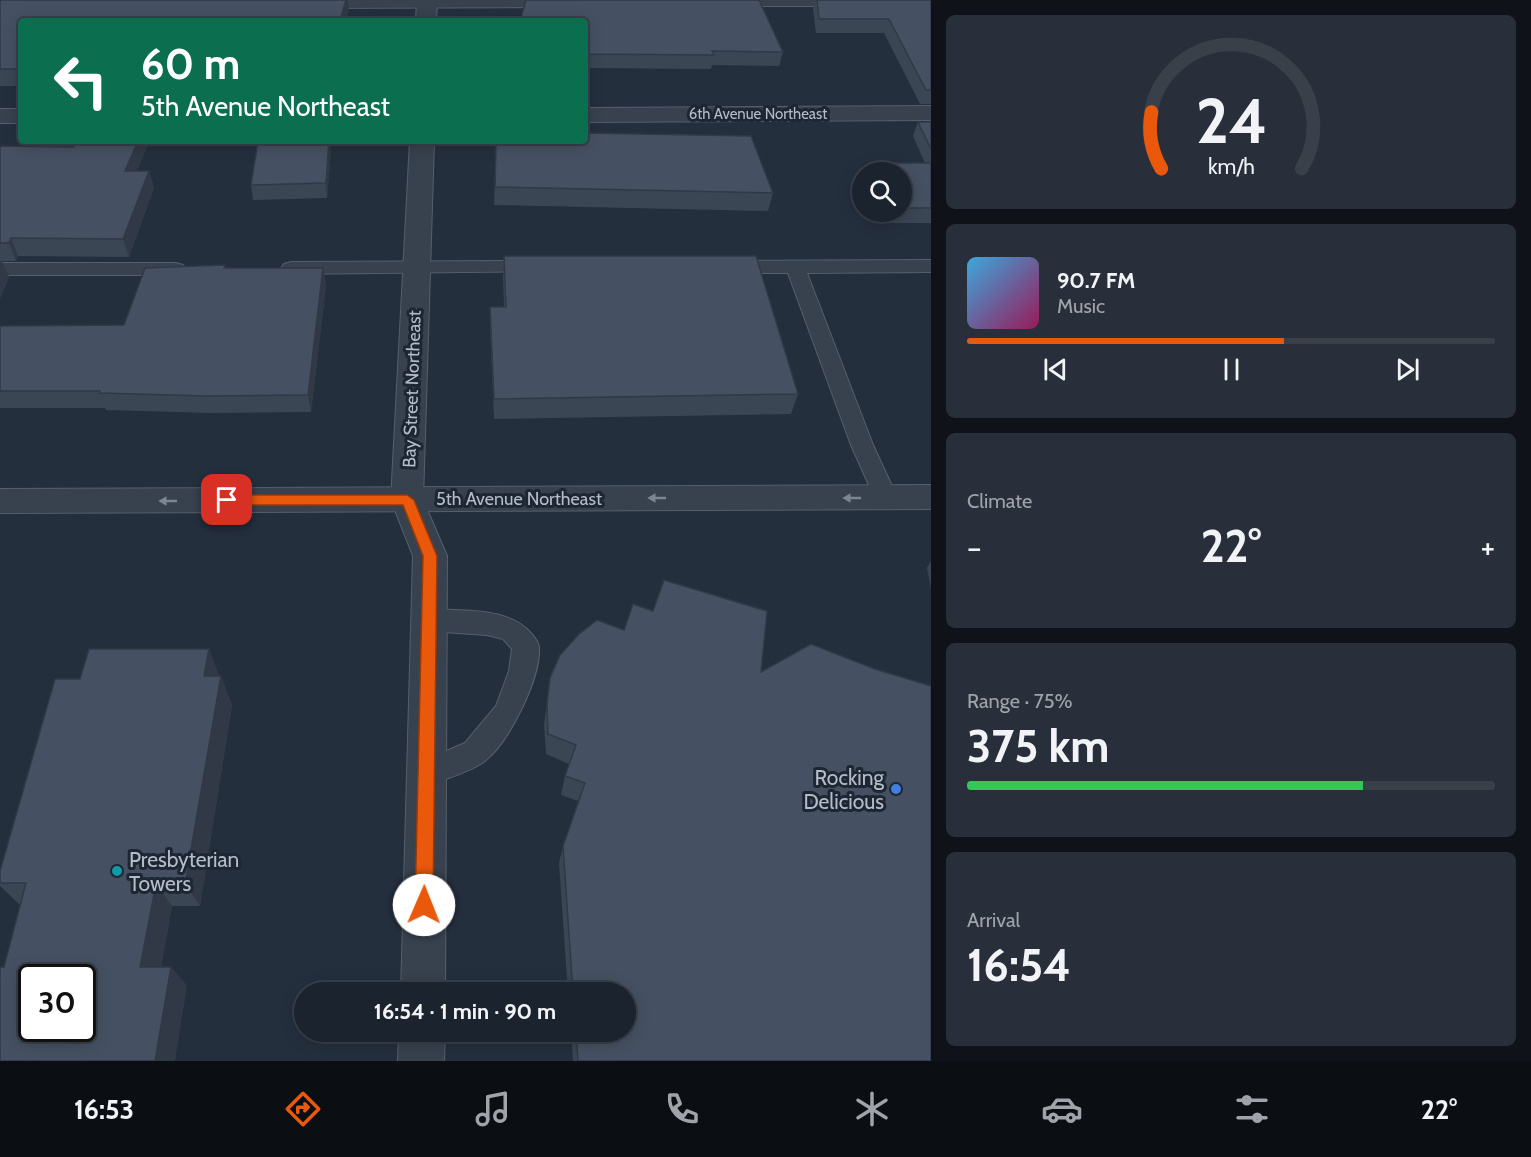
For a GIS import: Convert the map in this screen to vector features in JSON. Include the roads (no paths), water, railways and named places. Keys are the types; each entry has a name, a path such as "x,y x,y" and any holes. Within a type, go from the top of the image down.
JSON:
{"street":[{"name":"6th Avenue Northeast","path":"588,114 931,113"},
{"path":"0,116 18,116"},
{"name":"Bay Street Northeast","path":"422,144 407,500 430,556 423,982"},
{"name":"5th Avenue Northeast","path":"0,501 931,497"},
{"path":"421,1061 422,1042"}],"lane":[{"path":"717,3 860,2"},
{"path":"299,4 427,8 575,3"},
{"path":"795,266 862,445 885,497"},
{"path":"711,267 931,266"},
{"path":"275,268 557,267"},
{"path":"0,269 192,269"},
{"path":"426,773 476,752 507,713 522,671 526,646 511,631 487,624 429,620"}],"place":[{"name":"Rocking Delicious","path":"896,789"},
{"name":"Presbyterian Towers","path":"117,871"}]}
